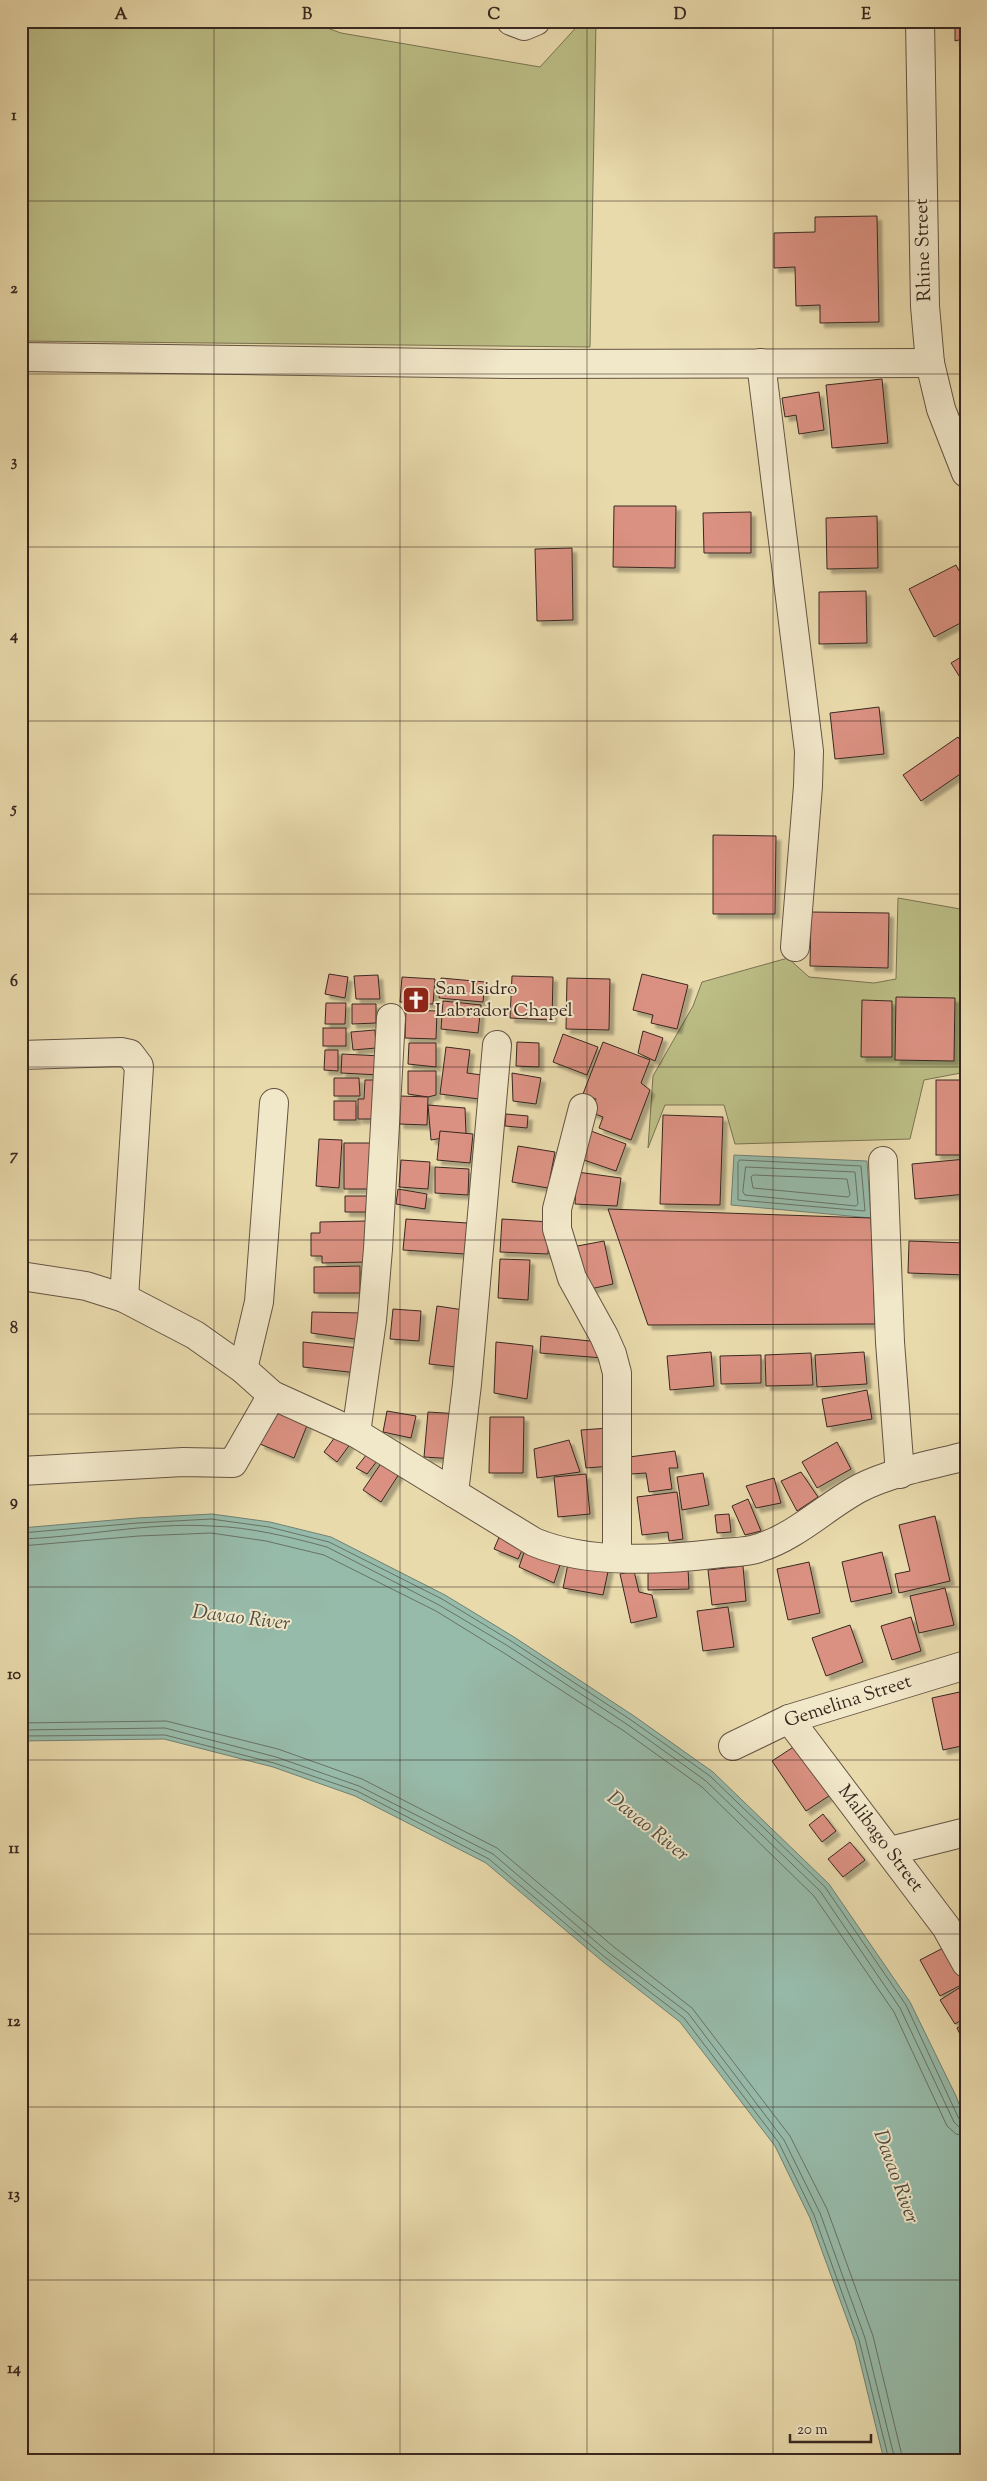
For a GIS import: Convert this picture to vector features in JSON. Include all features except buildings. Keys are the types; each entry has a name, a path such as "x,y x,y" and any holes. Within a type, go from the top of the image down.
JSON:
{"street":[{"path":"511,21 524,26 536,21"},
{"name":"Rhine Street","path":"920,21 925,286 930,364 941,410 966,474"},
{"path":"21,357 515,364 930,364"},
{"path":"761,363 809,752 808,786 794,947"},
{"path":"356,1433 372,1320 378,1249 391,1018"},
{"path":"454,1494 468,1384 497,1044"},
{"path":"21,1055 121,1052 130,1054 138,1066 124,1298"},
{"path":"243,1369 259,1302 274,1103"},
{"path":"583,1108 557,1209 557,1229 572,1278 604,1336 617,1373 617,1558"},
{"path":"883,1161 890,1342 900,1474"},
{"path":"21,1276 86,1286 124,1298 195,1335 243,1369 272,1395 356,1433 534,1542 556,1551 617,1558 696,1556 758,1549 785,1537 861,1488 900,1474 966,1456"},
{"path":"21,1471 183,1462 233,1463 272,1395"},
{"name":"Gemelina Street","path":"733,1746 789,1719 966,1665"},
{"name":"Malibago Street","path":"789,1719 946,1927 966,1962"},
{"path":"890,1851 966,1832"}],"green space":[{"path":"21,21 308,21 341,33 540,67 582,21 596,21 590,347 21,341"},
{"path":"898,898 966,910 966,1072 924,1080 910,1139 735,1144 724,1105 665,1105 648,1148 653,1076 693,1006 702,982 788,958 809,977 874,983 896,979"}],"water":[{"path":"734,1155 867,1161 871,1218 731,1205"},
{"name":"Davao River","path":"212,1514 270,1522 331,1537 445,1595 514,1637 634,1716 713,1772 829,1884 910,2002 956,2096 966,2122 966,2460 884,2460 855,2341 810,2218 775,2146 680,2022 602,1961 486,1863 355,1796 273,1767 164,1739 21,1741 21,1528"}],"place":[{"name":"San Isidro Labrador Chapel","path":"416,1000"}]}
